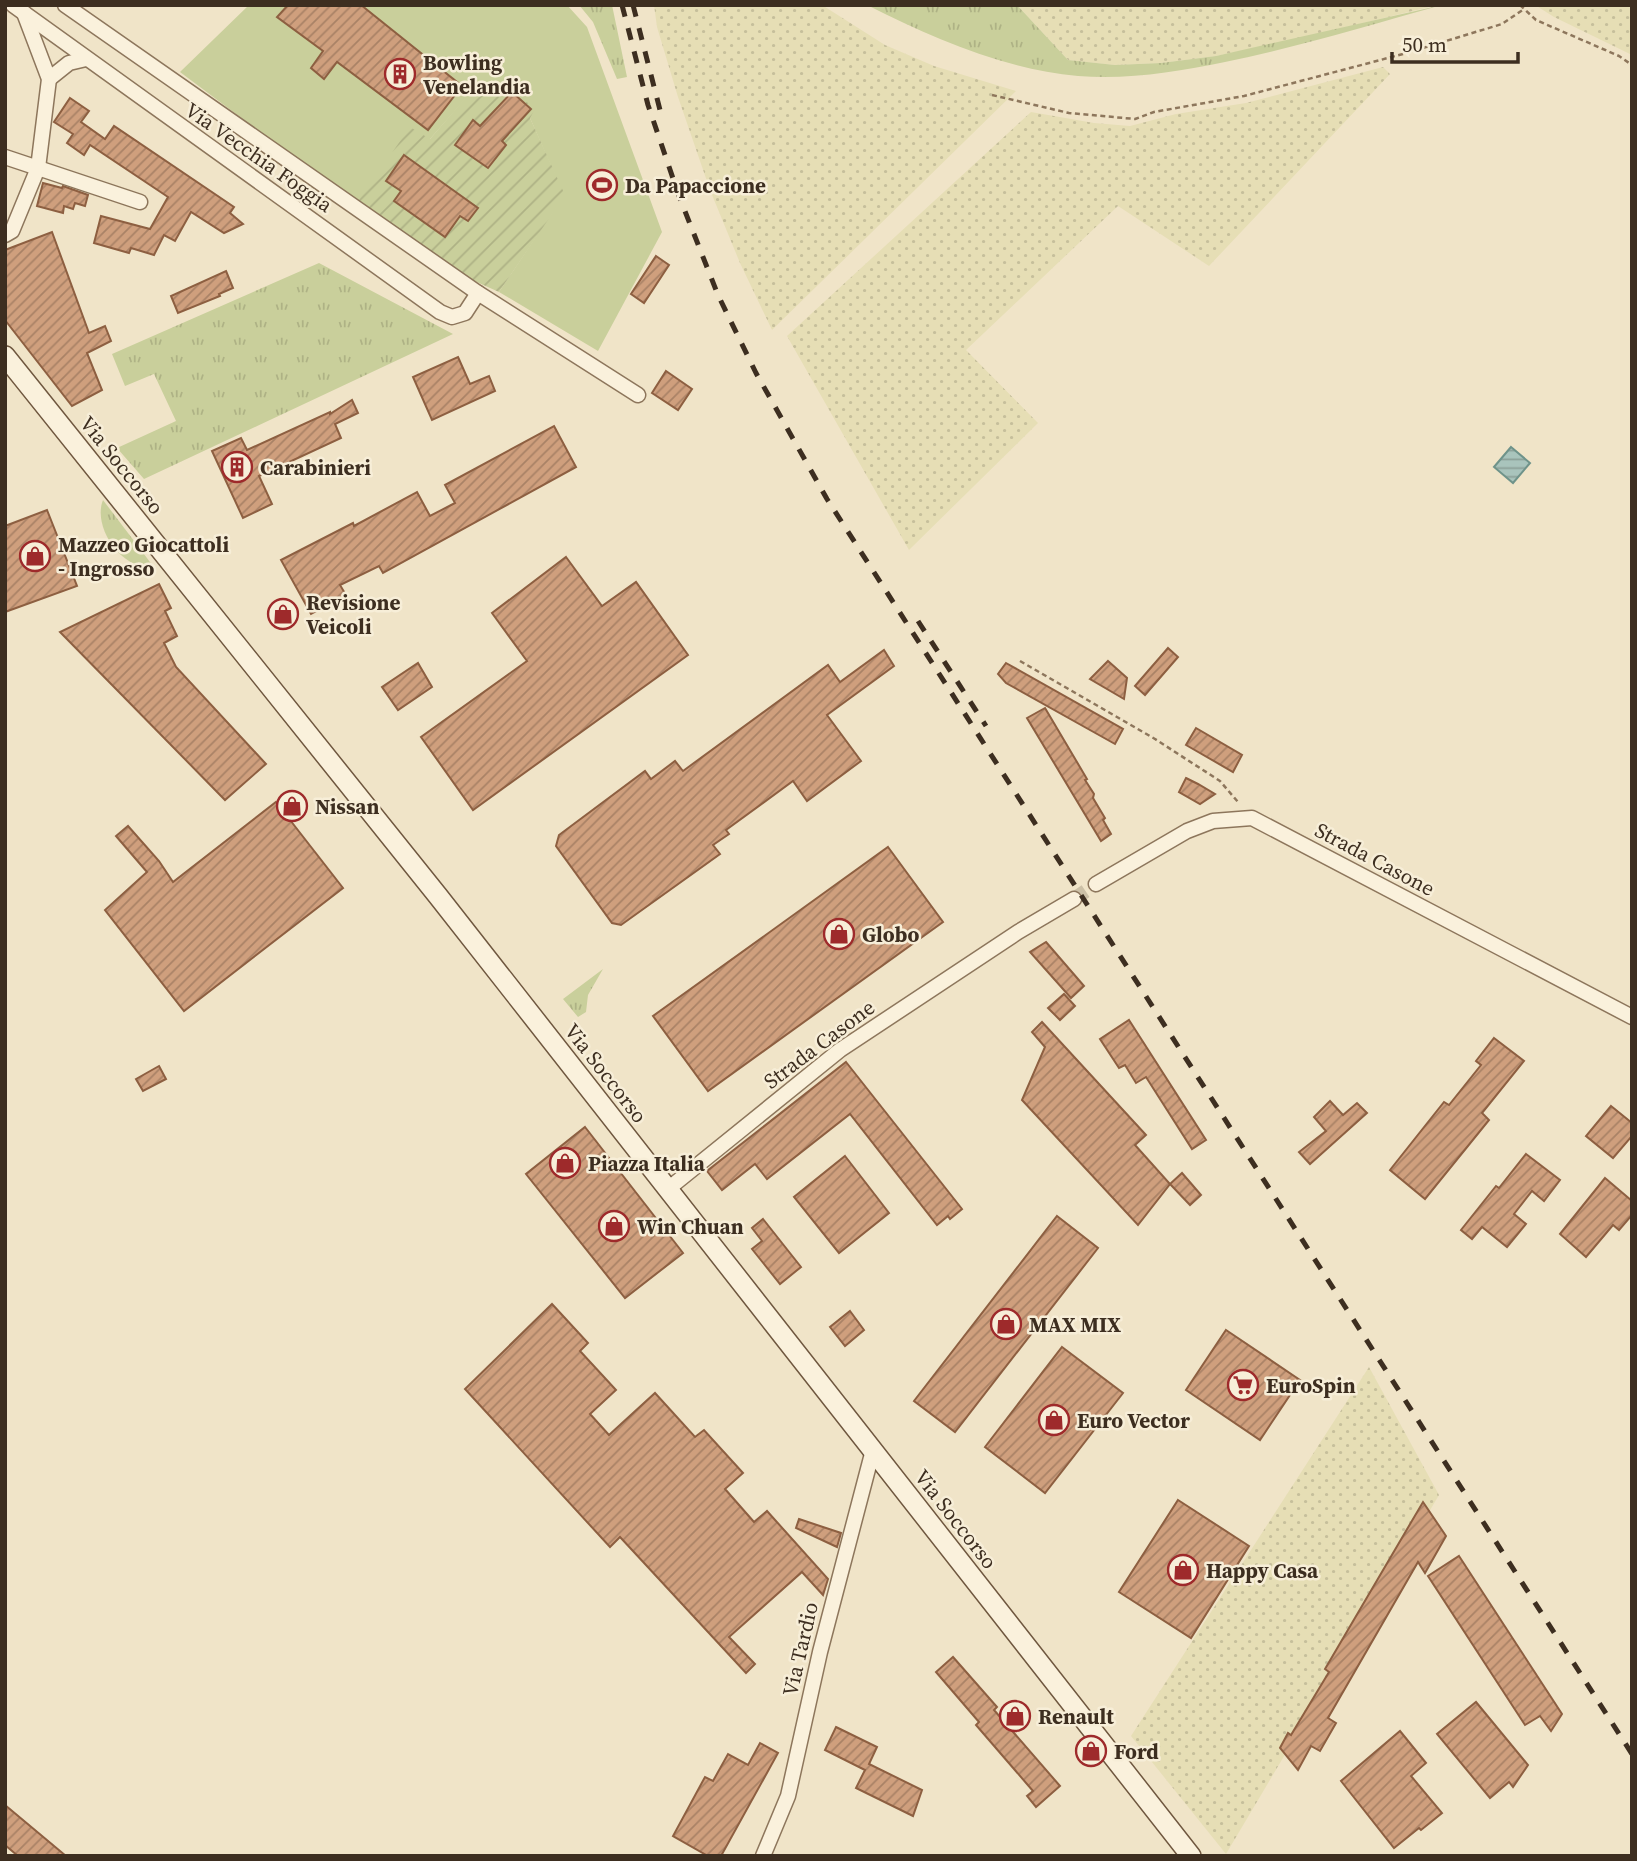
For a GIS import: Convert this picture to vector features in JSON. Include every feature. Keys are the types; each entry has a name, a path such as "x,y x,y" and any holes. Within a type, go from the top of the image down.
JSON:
{"main road":[{"name":"Via Soccorso","path":"5,356 438,896 1191,1856"}],"street":[{"name":"Via Vecchia Foggia","path":"65,5 478,293 638,395"},
{"name":"Via Vecchia Foggia","path":"19,7 86,60 440,312 453,317 465,313 478,293"},
{"path":"5,235 12,231 38,168 49,79 19,7"},
{"path":"49,79 69,63 86,60"},
{"path":"5,157 140,202"},
{"path":"1096,884 1187,831 1213,821 1252,818"},
{"name":"Strada Casone","path":"1252,818 1632,1017"},
{"name":"Strada Casone","path":"668,1189 840,1050 1017,932 1074,899"},
{"name":"Via Tardio","path":"763,1856 788,1796 820,1652 873,1450"}],"path":[{"path":"1520,5 1536,20 1619,56 1632,65"},
{"path":"992,94 1069,113 1135,119 1154,112 1244,96 1403,54 1502,24 1524,9"},
{"path":"1020,661 1155,739 1220,781 1252,818"}],"shaded area":[{"path":"654,5 822,5 885,45 934,66 1016,91 772,330 740,263 710,190 678,97 657,27"},
{"path":"1017,5 1437,5 1216,56 1115,65 1068,60"},
{"path":"1535,5 1632,5 1632,55 1554,17"},
{"path":"1383,67 1390,74 1209,266 1118,206 966,350 1038,423 909,550 787,336 1031,112 1130,126 1176,114 1246,103"},
{"path":"1369,1367 1439,1495 1226,1854 1131,1736"}],"green space":[{"name":"Da Papaccione","path":"249,5 567,5 587,27 662,232 598,351 499,292 564,195 530,118 467,97 430,139 356,204 180,72"},
{"path":"579,5 612,5 627,77 617,79 593,22"},
{"path":"867,5 1017,5 1068,60 1115,65 1216,56 1442,5 1307,43 1225,62 1152,74 1096,77 1050,72 996,59 943,40"},
{"path":"510,88 535,109 530,118 565,195 499,292 470,279 356,204 410,127 430,139 467,96 491,89"},
{"path":"319,263 453,334 144,479 117,448 176,421 154,374 125,386 112,354"},
{"path":"103,500 153,566 131,562 112,545 102,523"},
{"path":"603,969 588,995 586,1012 578,1017 563,999"}],"water":[{"path":"1511,447 1530,463 1513,483 1494,467"}],"building":[{"name":"Bowling Venelandia","path":"288,5 361,5 462,86 428,130 337,62 324,79 311,68 323,51 277,17"},
{"path":"512,92 531,109 502,141 506,145 488,168 455,145 473,120 480,126"},
{"path":"70,98 89,111 81,122 105,139 114,126 234,207 230,213 243,224 224,233 191,212 175,241 164,235 154,255 131,248 129,253 94,243 101,216 150,229 168,197 90,145 84,155 67,143 73,134 54,122"},
{"path":"404,155 478,208 468,221 460,216 445,237 394,201 401,191 386,181"},
{"path":"43,183 62,188 63,186 88,195 85,206 75,203 73,209 64,206 63,213 37,206"},
{"path":"52,232 89,333 105,326 111,341 87,353 102,390 72,406 5,320 5,250"},
{"path":"656,256 669,265 644,303 631,294"},
{"path":"226,271 233,288 178,313 171,296"},
{"path":"458,357 470,384 489,376 495,391 432,420 413,377"},
{"path":"666,371 692,389 678,410 652,393"},
{"path":"352,400 358,413 335,424 341,438 259,476 272,504 243,518 212,451 241,438 247,450 330,414"},
{"path":"554,426 576,467 383,573 379,566 340,585 346,595 311,614 281,560 353,523 354,526 417,492 430,516 455,503 445,485"},
{"name":"Mazzeo Giocattoli - Ingrosso","path":"47,510 77,586 5,612 5,526"},
{"path":"566,557 602,606 636,582 688,655 473,810 421,737 527,661 492,613"},
{"path":"159,584 171,608 165,611 177,636 164,643 176,667 266,764 225,800 60,632"},
{"path":"1168,648 1178,657 1145,695 1135,686"},
{"path":"884,650 894,666 827,715 861,761 807,801 793,781 726,830 729,834 713,845 720,854 621,925 612,923 556,846 559,835 645,771 651,779 675,761 683,771 828,665 840,682"},
{"path":"1108,661 1127,678 1124,699 1090,679"},
{"path":"418,663 432,687 398,710 382,687"},
{"path":"1006,663 1123,729 1115,744 1006,683 998,674"},
{"path":"1045,708 1087,779 1085,780 1094,794 1093,798 1105,818 1103,820 1111,834 1101,841 1027,718"},
{"path":"1196,728 1242,755 1233,772 1186,745"},
{"path":"1186,778 1215,794 1200,804 1179,792"},
{"path":"276,802 343,888 184,1011 105,910 147,872 116,836 128,826 159,861 173,882"},
{"path":"888,847 943,922 708,1091 653,1016"},
{"path":"1046,942 1084,986 1071,998 1030,952"},
{"path":"1064,994 1075,1006 1060,1020 1048,1008"},
{"path":"1129,1020 1206,1140 1192,1149 1146,1077 1136,1083 1125,1065 1119,1068 1100,1039"},
{"path":"1042,1022 1146,1135 1135,1145 1170,1184 1138,1225 1022,1100 1045,1047 1032,1032"},
{"path":"1494,1038 1524,1061 1482,1113 1489,1120 1425,1199 1390,1170 1444,1102 1449,1105 1481,1065 1476,1061"},
{"path":"846,1062 962,1209 950,1219 948,1216 937,1225 850,1114 767,1179 755,1164 722,1190 707,1171"},
{"path":"159,1066 166,1079 143,1091 136,1079"},
{"path":"1330,1101 1343,1115 1357,1103 1367,1113 1310,1164 1299,1152 1326,1131 1314,1117"},
{"path":"1611,1106 1632,1123 1632,1136 1613,1158 1586,1136"},
{"name":"Win Chuan","path":"585,1127 683,1253 625,1298 526,1174"},
{"path":"1526,1154 1560,1180 1544,1201 1532,1191 1514,1214 1526,1224 1507,1247 1482,1227 1472,1239 1461,1230"},
{"path":"845,1156 889,1213 839,1253 794,1197"},
{"path":"1182,1173 1201,1195 1190,1205 1170,1184"},
{"path":"1605,1178 1632,1201 1632,1215 1619,1230 1613,1225 1586,1257 1560,1234"},
{"name":"MAX MIX","path":"1057,1216 1098,1248 955,1432 914,1401"},
{"path":"763,1219 801,1267 780,1284 752,1249 762,1241 752,1228"},
{"path":"552,1304 588,1343 580,1351 616,1390 590,1414 609,1435 655,1393 695,1437 704,1430 743,1473 725,1489 754,1522 767,1511 828,1579 823,1595 802,1572 729,1637 755,1664 746,1673 620,1537 610,1547 465,1389"},
{"path":"850,1311 864,1330 845,1346 830,1327"},
{"name":"EuroSpin","path":"1226,1330 1300,1380 1260,1440 1186,1390"},
{"name":"Euro Vector","path":"1062,1347 1123,1393 1045,1493 985,1447"},
{"name":"Happy Casa","path":"1178,1500 1249,1546 1191,1638 1119,1592"},
{"path":"1423,1502 1446,1536 1425,1573 1418,1562 1328,1718 1336,1723 1320,1751 1311,1746 1298,1770 1280,1748 1288,1733 1291,1735 1329,1672 1325,1669"},
{"path":"799,1519 841,1533 837,1547 796,1528"},
{"path":"1459,1556 1562,1714 1551,1731 1540,1716 1525,1725 1428,1576"},
{"path":"953,1657 997,1707 994,1710 1060,1786 1036,1807 1027,1796 1033,1791 976,1725 979,1722 936,1672"},
{"path":"1476,1702 1528,1765 1513,1787 1509,1782 1490,1798 1437,1734"},
{"path":"836,1727 877,1747 869,1764 922,1790 913,1816 856,1788 865,1770 825,1750"},
{"path":"1400,1731 1426,1763 1411,1776 1442,1813 1394,1848 1341,1781"},
{"path":"760,1743 778,1753 721,1856 708,1856 673,1836 705,1777 713,1781 728,1754 748,1765"},
{"path":"5,1805 66,1856 18,1856 5,1845"}],"tunnel":[{"path":"1074,899 1096,884"}],"railway":[{"path":"622,5 648,105 679,196 718,295 756,373 827,499 1632,1754"},
{"path":"633,5 660,110"},
{"path":"918,621 986,726"}],"place":[{"name":"Bowling Venelandia","path":"400,74"},
{"name":"Da Papaccione","path":"602,185"},
{"name":"Carabinieri","path":"237,467"},
{"name":"Mazzeo Giocattoli - Ingrosso","path":"35,556"},
{"name":"Revisione Veicoli","path":"283,614"},
{"name":"Nissan","path":"292,806"},
{"name":"Globo","path":"839,934"},
{"name":"Piazza Italia","path":"565,1163"},
{"name":"Win Chuan","path":"614,1226"},
{"name":"MAX MIX","path":"1006,1324"},
{"name":"EuroSpin","path":"1243,1385"},
{"name":"Euro Vector","path":"1054,1420"},
{"name":"Happy Casa","path":"1183,1570"},
{"name":"Renault","path":"1015,1716"},
{"name":"Ford","path":"1091,1751"}]}
